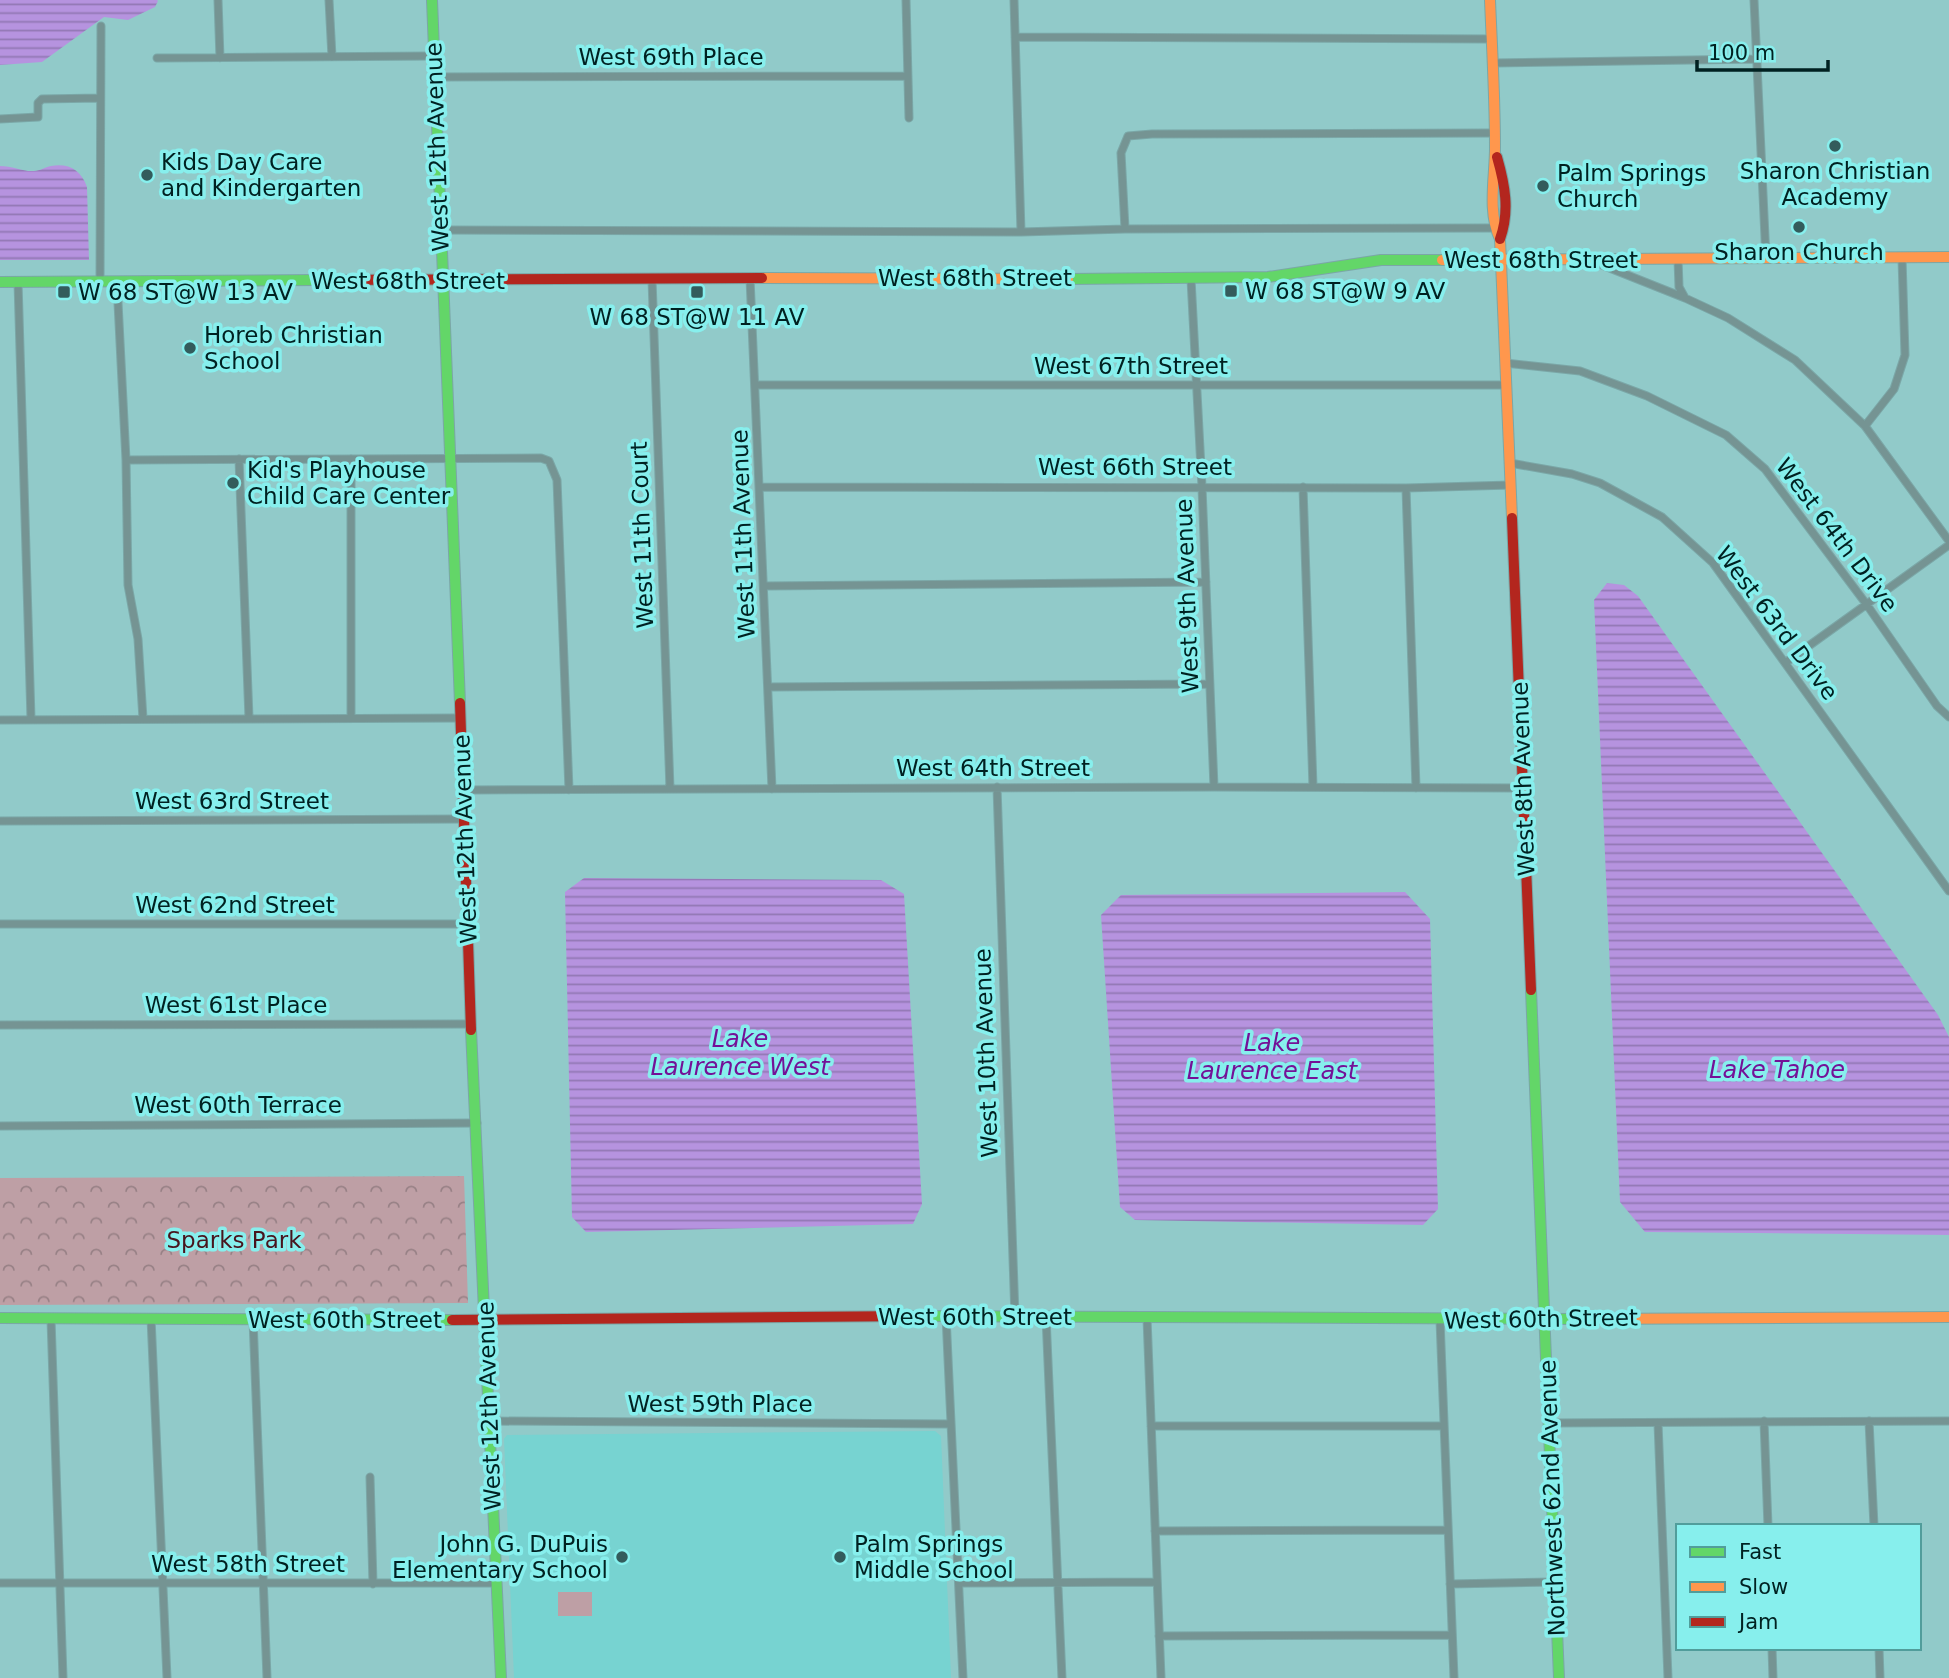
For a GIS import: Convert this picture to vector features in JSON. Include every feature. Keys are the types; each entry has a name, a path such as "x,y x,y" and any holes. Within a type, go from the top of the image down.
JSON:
{"street":[{"path":"218,0 220,58"},
{"path":"330,0 332,57"},
{"name":"West 12th Avenue","path":"432,0 471,1024 501,1678"},
{"path":"906,0 909,118"},
{"path":"1014,0 1021,232"},
{"name":"West 8th Avenue","path":"1490,0 1495,133 1492,180 1495,228 1500,239 1506,363 1545,1318"},
{"path":"1754,0 1759,59 1766,259"},
{"path":"100,283 101,26"},
{"path":"1016,37 1492,39"},
{"path":"157,58 434,56"},
{"path":"1493,63 1759,59"},
{"name":"West 69th Place","path":"434,77 908,76"},
{"path":"0,118 38,117 38,103 42,99 100,98"},
{"path":"1125,229 1121,153 1128,136 1495,133"},
{"name":"West 8th Avenue","path":"1495,150 1504,181 1506,227 1500,239"},
{"name":"West 68th Street","path":"440,230 1021,232 1125,229 1495,228"},
{"name":"West 68th Street","path":"0,282 750,278 1191,279 1268,276 1381,260 1949,257"},
{"path":"1865,426 1894,389 1905,355 1902,258"},
{"path":"1589,260 1728,318 1796,360 1865,426 1949,543 1785,663"},
{"path":"1678,260 1679,287 1685,298"},
{"name":"West 11th Avenue","path":"750,278 772,789"},
{"name":"West 11th Court","path":"652,279 670,789"},
{"name":"West 9th Avenue","path":"1191,279 1214,787"},
{"path":"18,282 31,719"},
{"path":"117,283 126,460 128,585 138,639 143,719"},
{"name":"West 64th Drive","path":"1506,363 1580,371 1647,396 1726,435 1765,469 1867,605 1937,706 1949,718"},
{"name":"West 67th Street","path":"755,384 1506,385"},
{"path":"126,460 541,458 549,461 557,480 569,790"},
{"path":"239,459 249,718"},
{"path":"351,459 351,718"},
{"name":"West 63rd Drive","path":"1510,463 1572,474 1600,483 1662,517 1713,563 1949,891"},
{"name":"West 66th Street","path":"760,487 1406,488 1510,485"},
{"path":"1303,487 1313,787"},
{"path":"1406,488 1416,788"},
{"path":"764,586 1206,582"},
{"path":"768,687 1210,684"},
{"path":"0,720 461,718"},
{"name":"West 10th Avenue","path":"997,787 1014,1317"},
{"name":"West 64th Street","path":"464,790 1523,788"},
{"name":"West 63rd Street","path":"0,821 465,819"},
{"name":"West 62nd Street","path":"0,924 469,924"},
{"name":"West 61st Place","path":"0,1025 471,1024"},
{"name":"West 60th Terrace","path":"0,1126 477,1123"},
{"path":"946,1316 963,1678"},
{"name":"West 60th Street","path":"0,1318 485,1320 946,1316 1440,1320 1949,1317"},
{"path":"1046,1317 1062,1678"},
{"path":"150,1318 167,1678"},
{"path":"1147,1318 1161,1678"},
{"name":"Northwest 62nd Avenue","path":"1545,1318 1559,1678"},
{"path":"51,1319 63,1678"},
{"path":"253,1319 267,1678"},
{"path":"1440,1320 1454,1678"},
{"name":"West 59th Place","path":"489,1421 950,1424"},
{"path":"1765,1421 1768,1524"},
{"path":"1869,1421 1874,1524"},
{"path":"1549,1423 1949,1421"},
{"path":"1658,1423 1668,1678"},
{"path":"1151,1426 1444,1426"},
{"path":"370,1477 373,1584"},
{"path":"1155,1531 1448,1530"},
{"path":"959,1583 1157,1582"},
{"path":"1450,1584 1554,1582"},
{"name":"West 58th Street","path":"0,1583 497,1583"},
{"path":"1159,1636 1452,1635"},
{"path":"1772,1650 1773,1678"},
{"path":"1879,1650 1880,1678"}],"shaded area":[{"path":"935,1431 941,1436 951,1678 514,1678 504,1439 507,1435"}],"green space":[{"name":"Sparks Park","path":"464,1176 468,1303 0,1305 0,1178"},
{"path":"558,1592 592,1592 592,1616 558,1616"}],"water":[{"path":"0,0 158,1 155,7 128,20 104,17 42,62 0,65"},
{"path":"0,166 30,171 63,166 78,172 87,187 89,260 0,260"},
{"name":"Lake Tahoe","path":"1607,583 1624,585 1638,596 1938,1015 1949,1037 1949,1235 1645,1232 1620,1202 1594,600"},
{"name":"Lake Laurence West","path":"584,878 881,880 904,894 922,1204 913,1224 586,1232 572,1217 565,892"},
{"name":"Lake Laurence East","path":"1405,892 1430,919 1438,1209 1423,1225 1135,1220 1120,1207 1101,915 1121,895"}],"traffic: fast":[{"path":"432,0 460,703"},
{"path":"1068,279 1268,277 1381,260 1442,260"},
{"path":"0,282 318,280"},
{"path":"1531,990 1559,1678"},
{"path":"471,1030 501,1678"},
{"path":"919,1316 1576,1319"},
{"path":"0,1318 452,1320"}],"traffic: slow":[{"path":"1490,0 1495,129 1493,206 1500,239 1512,518"},
{"path":"1442,260 1949,257"},
{"path":"762,278 1068,279"},
{"path":"1576,1319 1949,1317"}],"traffic: jam":[{"path":"1497,157 1505,198 1505,218 1500,239"},
{"path":"318,280 762,278"},
{"path":"1512,518 1531,990"},
{"path":"460,703 471,1030"},
{"path":"452,1320 919,1316"}],"place":[{"name":"Sharon Christian Academy","path":"1835,146"},
{"name":"Kids Day Care and Kindergarten","path":"147,175"},
{"name":"Palm Springs Church","path":"1543,186"},
{"name":"Sharon Church","path":"1799,227"},
{"name":"W 68 ST@W 9 AV","path":"1231,291"},
{"name":"W 68 ST@W 13 AV","path":"64,292"},
{"name":"W 68 ST@W 11 AV","path":"697,292"},
{"name":"Horeb Christian School","path":"190,348"},
{"name":"Kid's Playhouse Child Care Center","path":"233,483"},
{"name":"John G. DuPuis Elementary School","path":"622,1557"},
{"name":"Palm Springs Middle School","path":"840,1557"}]}
